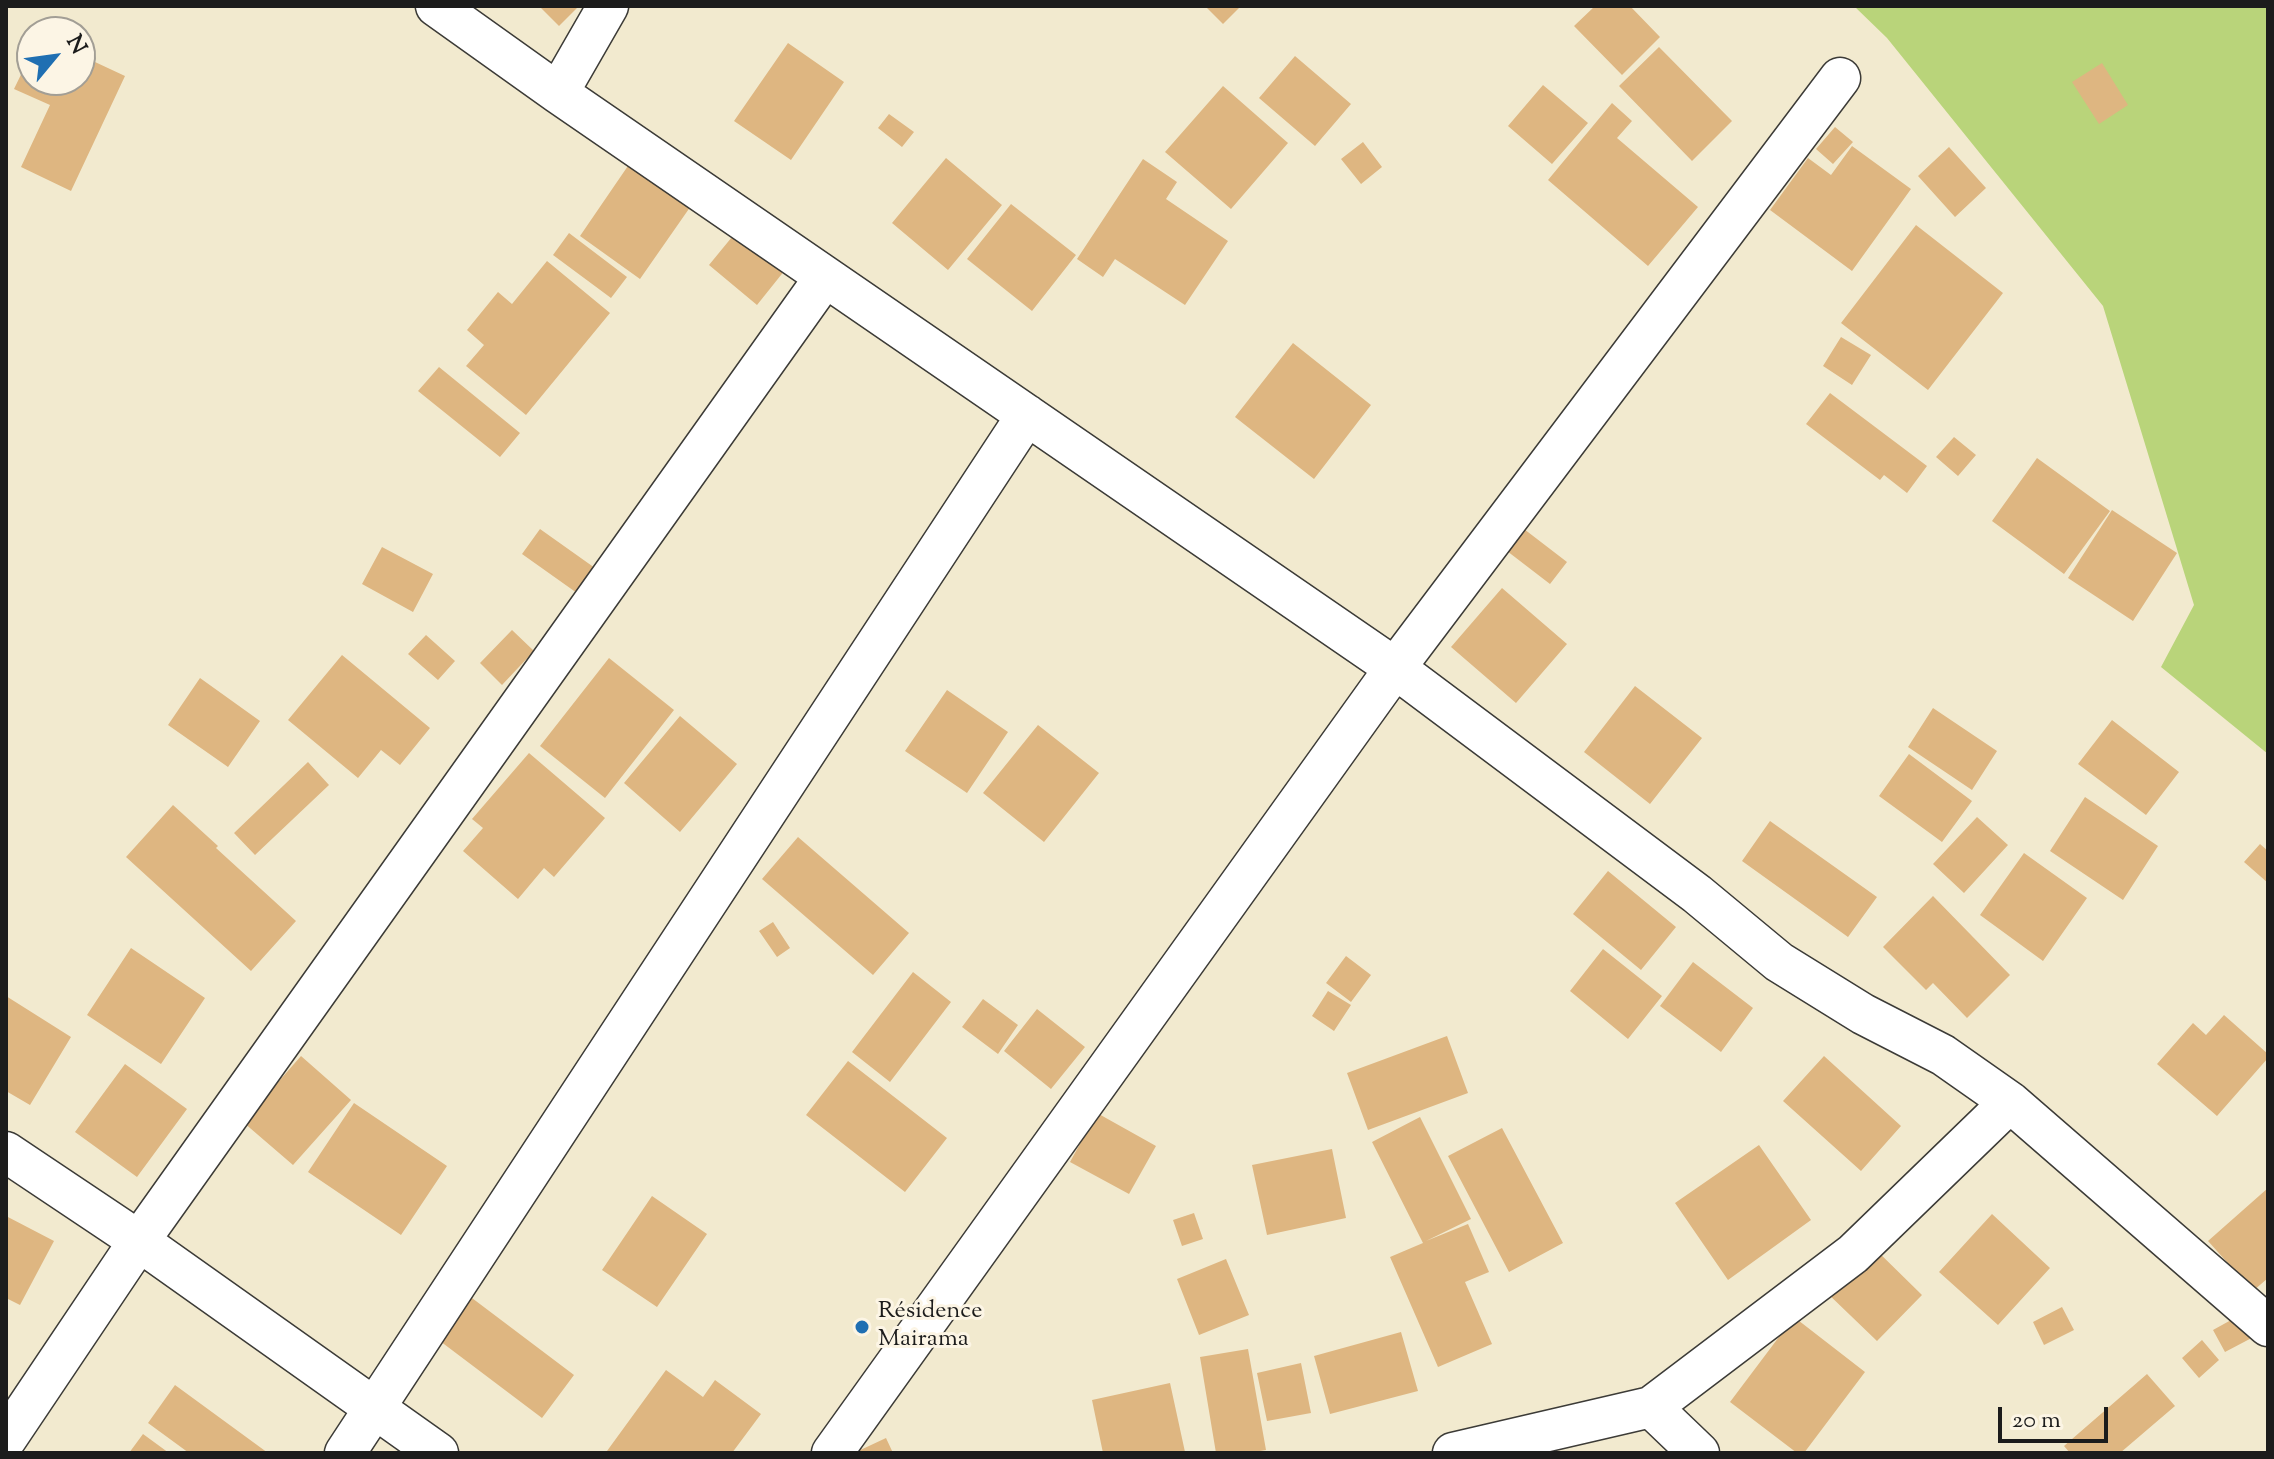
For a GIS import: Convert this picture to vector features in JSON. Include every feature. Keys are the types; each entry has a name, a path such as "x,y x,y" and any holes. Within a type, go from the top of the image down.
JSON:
{"street":[{"path":"436,6 1395,668 1697,894 1779,962 1863,1014 1943,1055 2010,1102 2268,1326"},
{"path":"558,93 608,6"},
{"path":"832,1453 1395,668 1840,78"},
{"path":"6,1439 139,1241 825,277"},
{"path":"345,1453 1027,415"},
{"path":"1453,1453 1651,1407 1853,1254 2010,1102"},
{"path":"6,1152 139,1241 438,1453"},
{"path":"1651,1407 1699,1453"}],"green space":[{"path":"1854,6 2268,6 2268,754 2161,667 2194,605 2103,306 1887,38"}],"building":[{"path":"539,6 579,6 559,26"},
{"path":"1205,6 1241,6 1223,24"},
{"path":"1595,6 1630,6 1660,37 1622,75 1574,26"},
{"path":"788,43 844,82 791,160 734,121"},
{"path":"1659,47 1732,121 1692,161 1619,86"},
{"path":"1295,56 1351,104 1315,146 1259,98"},
{"path":"96,62 125,76 71,191 21,167 50,105 30,96 96,96"},
{"path":"2102,63 2128,105 2099,124 2072,82"},
{"path":"1543,85 1588,123 1552,164 1508,126"},
{"path":"1223,86 1288,143 1231,209 1165,152"},
{"path":"1612,103 1632,121 1617,138 1698,207 1648,266 1548,180"},
{"path":"889,114 914,132 902,147 878,128"},
{"path":"1835,127 1853,142 1833,164 1816,149"},
{"path":"1363,142 1382,167 1361,184 1341,159"},
{"path":"1852,146 1911,189 1852,271 1770,210 1808,158 1831,175"},
{"path":"1949,147 1986,188 1955,217 1918,176"},
{"path":"946,158 1002,205 948,270 892,223"},
{"path":"1143,159 1177,182 1166,199 1228,241 1185,305 1115,259 1103,277 1077,259"},
{"path":"632,160 693,203 640,279 580,236"},
{"path":"1011,204 1076,255 1032,311 967,259"},
{"path":"1916,225 2003,293 1928,390 1841,323"},
{"path":"741,226 789,265 757,305 709,265"},
{"path":"569,233 627,277 611,298 553,255"},
{"path":"547,261 610,313 526,415 466,366 484,345 467,330 498,292 512,304"},
{"path":"1841,337 1871,355 1852,385 1823,366"},
{"path":"1293,343 1371,405 1314,479 1235,417"},
{"path":"439,367 520,433 500,457 418,391"},
{"path":"1830,393 1927,466 1907,493 1884,475 1880,480 1806,424"},
{"path":"1954,437 1976,455 1958,476 1936,457"},
{"path":"2037,458 2110,511 2064,574 1992,521"},
{"path":"2112,510 2177,553 2133,621 2068,578"},
{"path":"540,529 602,573 584,598 522,554"},
{"path":"1524,529 1567,562 1550,584 1507,551"},
{"path":"382,547 433,574 413,612 362,584"},
{"path":"1502,588 1567,644 1516,703 1451,647"},
{"path":"512,630 534,651 502,685 480,663"},
{"path":"426,635 455,661 438,680 408,654"},
{"path":"342,655 430,728 400,765 381,750 358,778 288,720"},
{"path":"609,658 674,710 605,798 540,746"},
{"path":"200,678 260,721 228,767 168,725"},
{"path":"1635,686 1702,738 1650,804 1584,752"},
{"path":"947,690 1008,732 967,793 905,751"},
{"path":"1933,708 1997,751 1972,790 1908,747"},
{"path":"680,716 737,764 680,832 624,783"},
{"path":"2112,720 2179,772 2146,815 2078,764"},
{"path":"1038,725 1099,773 1044,842 983,793"},
{"path":"529,753 605,818 554,877 544,868 518,899 463,851 483,828 472,819"},
{"path":"1909,754 1972,801 1942,842 1879,796"},
{"path":"308,762 329,785 255,855 234,833"},
{"path":"2085,797 2158,846 2123,900 2050,851"},
{"path":"173,805 296,921 251,971 126,857"},
{"path":"1977,817 2008,845 1964,893 1933,864"},
{"path":"1770,821 1877,897 1848,937 1742,861"},
{"path":"798,837 909,933 873,975 762,879"},
{"path":"2260,844 2268,851 2268,883 2244,862"},
{"path":"2024,853 2087,898 2043,961 1980,915"},
{"path":"1608,871 1676,927 1641,970 1573,914"},
{"path":"1933,896 2010,975 1967,1018 1933,983 1926,990 1883,947"},
{"path":"773,922 790,948 777,957 759,931"},
{"path":"131,948 205,998 161,1064 87,1015"},
{"path":"1603,949 1662,996 1628,1039 1570,991"},
{"path":"1346,956 1371,975 1351,1002 1326,983"},
{"path":"1693,962 1753,1008 1721,1052 1660,1006"},
{"path":"913,972 951,1002 890,1082 852,1052"},
{"path":"1328,991 1351,1005 1334,1031 1312,1016"},
{"path":"6,996 71,1037 30,1105 6,1091"},
{"path":"983,999 1018,1025 998,1054 962,1027"},
{"path":"1037,1009 1085,1047 1051,1089 1004,1051"},
{"path":"2224,1015 2268,1054 2268,1058 2217,1116 2157,1064 2193,1023 2206,1035"},
{"path":"1447,1036 1468,1093 1368,1130 1347,1073"},
{"path":"301,1056 351,1100 293,1165 243,1122"},
{"path":"1824,1056 1901,1126 1861,1171 1783,1101"},
{"path":"848,1061 947,1138 905,1192 806,1115"},
{"path":"125,1064 187,1109 137,1177 75,1132"},
{"path":"354,1103 447,1166 401,1235 308,1172"},
{"path":"1097,1113 1156,1146 1129,1194 1070,1162"},
{"path":"1420,1117 1471,1219 1426,1241 1468,1224 1489,1272 1465,1282 1492,1344 1438,1367 1390,1257 1423,1243 1372,1142"},
{"path":"1502,1128 1563,1243 1509,1272 1448,1156"},
{"path":"1759,1145 1811,1220 1728,1280 1675,1203"},
{"path":"1332,1149 1346,1218 1267,1235 1252,1165"},
{"path":"2268,1188 2268,1278 2253,1291 2208,1241"},
{"path":"652,1196 707,1234 657,1307 602,1270"},
{"path":"1194,1213 1203,1239 1182,1246 1173,1220"},
{"path":"1992,1214 2050,1268 1998,1325 1939,1272"},
{"path":"6,1216 54,1241 20,1305 6,1298"},
{"path":"1869,1243 1922,1295 1877,1341 1824,1290"},
{"path":"1226,1259 1249,1315 1199,1335 1177,1279"},
{"path":"464,1292 574,1375 542,1418 432,1335"},
{"path":"2062,1307 2074,1330 2044,1345 2033,1322"},
{"path":"2251,1309 2263,1332 2225,1352 2213,1330"},
{"path":"1794,1317 1865,1372 1804,1453 1797,1453 1730,1402"},
{"path":"1401,1332 1418,1391 1330,1414 1314,1356"},
{"path":"2202,1340 2219,1360 2199,1378 2182,1358"},
{"path":"1248,1349 1266,1450 1216,1453 1200,1357"},
{"path":"1301,1363 1311,1413 1267,1421 1257,1373"},
{"path":"666,1370 703,1397 715,1380 761,1414 732,1453 607,1451"},
{"path":"2147,1374 2175,1406 2120,1453 2070,1453 2064,1446"},
{"path":"1170,1383 1185,1452 1103,1453 1092,1400"},
{"path":"175,1385 268,1453 189,1453 148,1423"},
{"path":"143,1434 169,1453 129,1453"},
{"path":"886,1438 893,1453 854,1453"}],"place":[{"name":"Résidence Mairama","path":"862,1327"}]}
